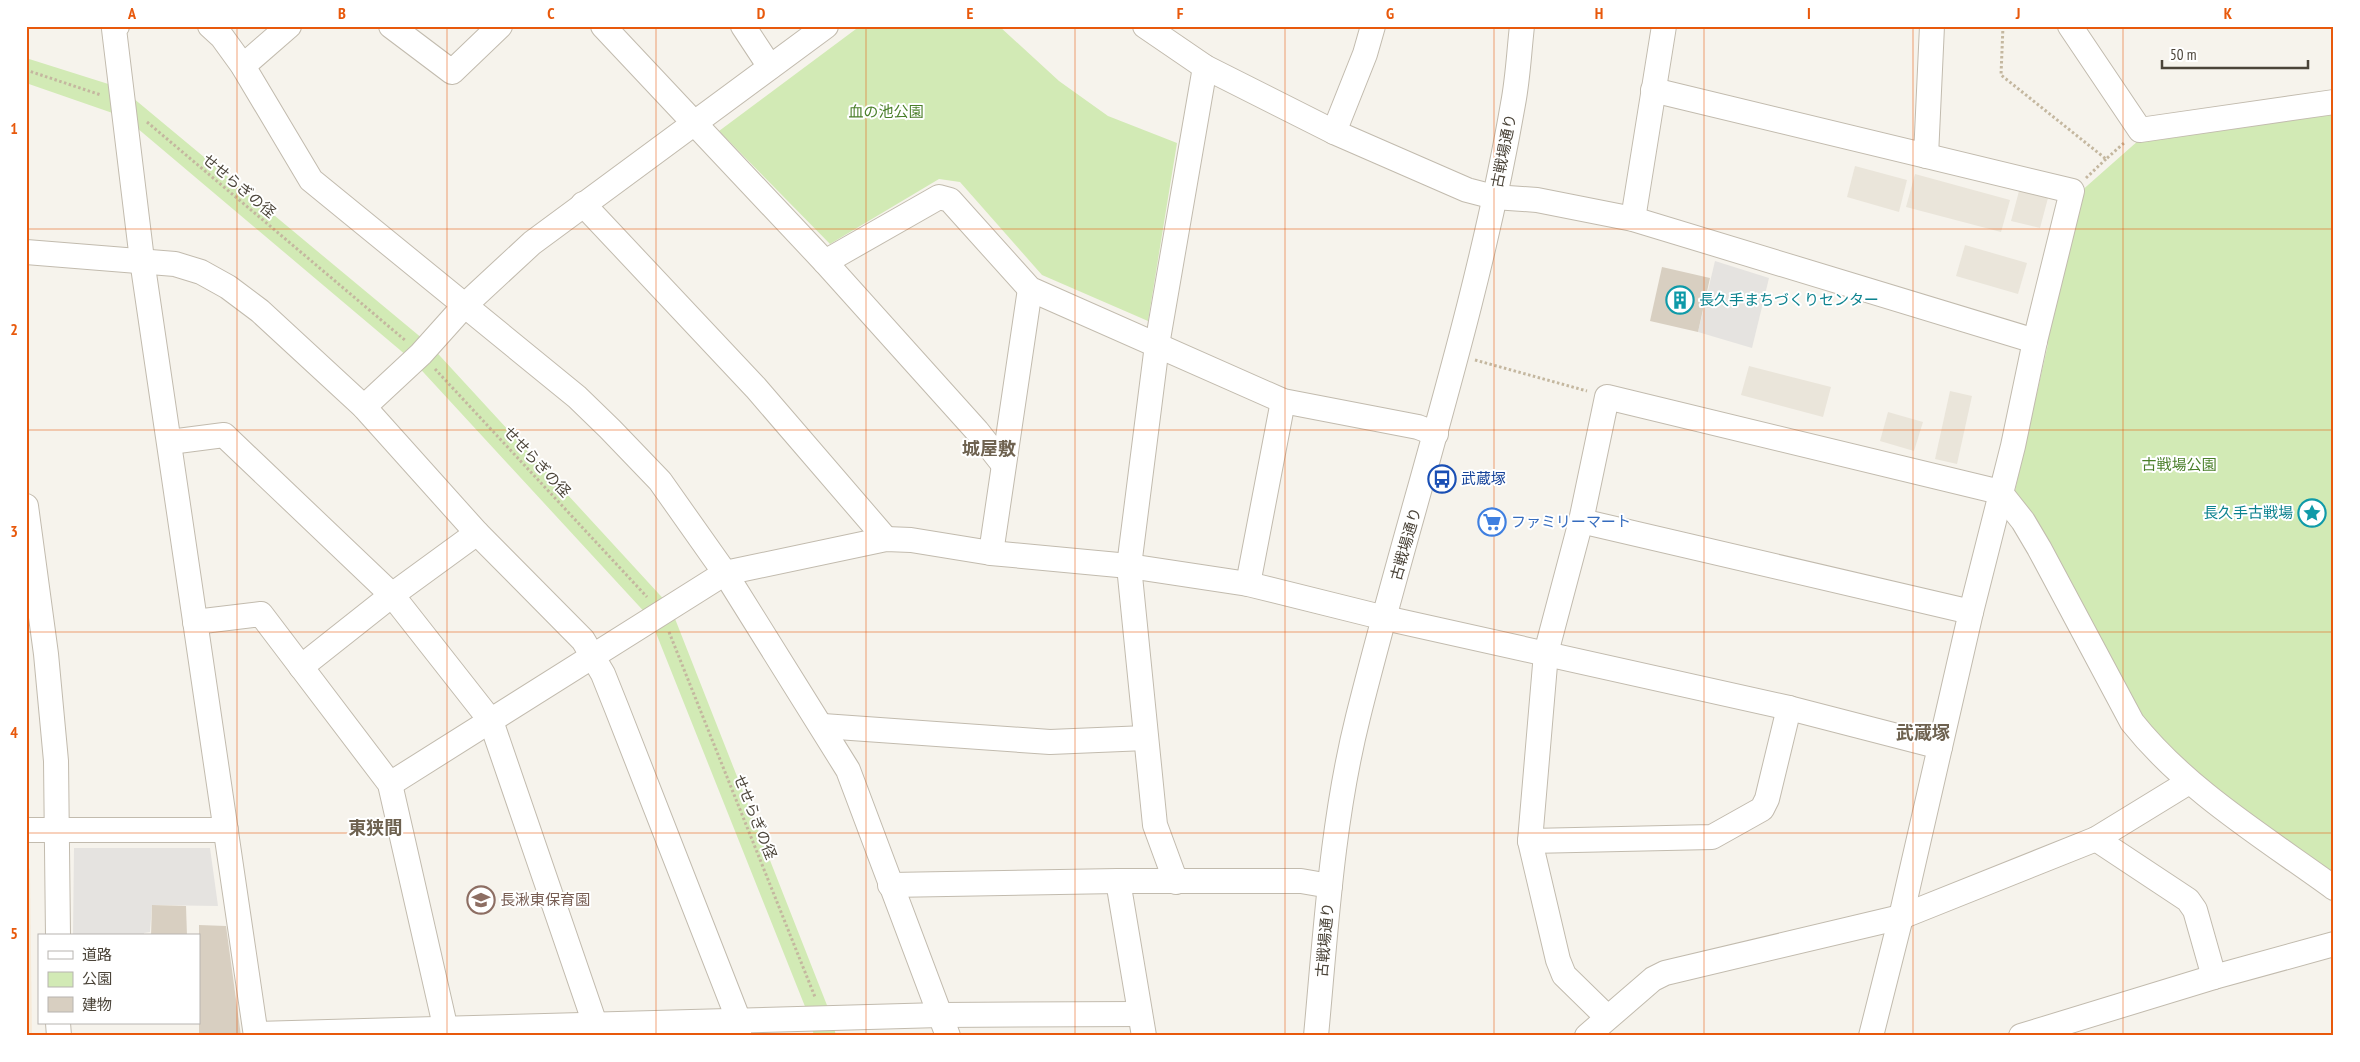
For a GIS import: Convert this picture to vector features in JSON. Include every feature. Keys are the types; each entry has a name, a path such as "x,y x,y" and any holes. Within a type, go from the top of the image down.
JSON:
{"street":[{"path":"117,26 114,29 142,260 256,1035 595,1024 739,1028 823,1018 944,1026 1142,1025 1118,880"},
{"path":"210,26 222,36 242,66 311,180 577,397 660,481 725,573 799,693 823,726 848,770 944,1026"},
{"path":"242,66 289,26"},
{"path":"391,26 452,72 500,26"},
{"path":"603,26 825,262 977,430 1003,464"},
{"path":"743,26 770,67"},
{"path":"364,408 421,354 464,306 532,242 826,26"},
{"path":"1145,26 1205,67 1334,132 1467,190 1494,197 1537,200 1633,219 2035,341"},
{"path":"1334,132 1365,54 1372,26"},
{"name":"古戦場通り","path":"1316,1036 1330,886 1341,795 1358,718 1436,434 1494,197 1514,101 1522,26"},
{"path":"1633,219 1664,26"},
{"path":"1926,156 1932,26"},
{"path":"2077,28 2140,130 2334,102"},
{"path":"1176,882 1155,825 1129,566 1157,345 1205,67"},
{"path":"1653,90 2072,191 2035,341 2013,446 1971,612 1901,918 1871,1036"},
{"path":"825,262 939,197 950,200 1030,289 1283,401 1418,427 1436,434"},
{"path":"583,204 756,388 886,539"},
{"path":"26,252 174,264 202,272 228,287 260,311 364,408 477,533 583,640 606,683 739,1028"},
{"path":"991,553 1030,289"},
{"path":"1606,1017 1564,975 1558,960 1530,841 1546,653 1581,521 1607,396 2000,492 2023,521 2132,722 2151,746 2189,782 2334,888"},
{"path":"1248,584 1283,401"},
{"path":"170,442 224,435 392,595 491,721 595,1024"},
{"path":"26,506 46,654 56,761 58,934"},
{"path":"1581,521 1971,612"},
{"path":"301,667 392,595 477,533"},
{"path":"390,784 725,573 886,539 911,540 991,553 1129,566 1248,584 1385,618 1788,708 1940,747"},
{"path":"195,622 261,614 390,784 446,1030"},
{"path":"1530,841 1712,837 1762,809 1767,799 1788,708"},
{"path":"823,726 1050,742 1146,738"},
{"path":"1587,1036 1606,1017 1653,979 1665,973 1901,918 2096,839 2189,782"},
{"path":"26,830 57,832 226,830"},
{"path":"2096,839 2188,900 2195,910 2214,977"},
{"path":"890,885 1118,880 1176,882 1301,881 1330,886"},
{"path":"2021,1036 2214,977 2334,944"}],"path":[{"path":"2003,26 2001,74 2106,160 2140,130"},
{"name":"せせらぎの径","path":"26,70 122,102 421,354 661,612 823,1018"},
{"path":"1456,355 1607,396"}],"shaded area":[{"path":"1855,166 1907,180 1899,212 1847,197"},
{"path":"1915,174 2010,200 2001,232 1906,207"},
{"path":"2019,191 2048,198 2040,228 2011,221"},
{"path":"1965,245 2027,263 2018,294 1956,276"},
{"path":"1715,261 1769,278 1752,348 1698,332"},
{"path":"1749,366 1831,387 1823,417 1741,395"},
{"path":"1950,391 1972,396 1957,464 1935,459"},
{"path":"1888,412 1923,422 1914,451 1880,441"},
{"path":"74,848 210,848 218,906 152,905 150,932 144,934 73,934"},
{"path":"26,863 30,870 32,1036 26,1036"}],"green space":[{"name":"血の池公園","path":"860,26 999,26 1059,81 1108,116 1177,143 1148,321 1042,275 960,182 939,179 830,244 719,131"},
{"path":"26,58 121,88 429,344 670,606 832,1018 836,1036 814,1036 810,1019 650,618 413,361 124,117 26,83"},
{"name":"古戦場公園","path":"2334,113 2334,881 2211,790 2141,718 2014,495 2048,344 2045,339 2079,193 2139,140"}],"building":[{"name":"長久手まちづくりセンター","path":"1662,267 1710,278 1698,332 1650,321"},
{"path":"152,905 186,906 187,934 151,934"},
{"path":"199,925 226,926 241,1036 199,1036"}],"place":[{"name":"長久手まちづくりセンター","path":"1680,300"},
{"name":"武蔵塚","path":"1442,479"},
{"name":"長久手古戦場","path":"2312,513"},
{"name":"ファミリーマート","path":"1492,522"},
{"name":"長湫東保育園","path":"481,900"}],"district":[{"name":"城屋敷","path":"989,449"},
{"name":"武蔵塚","path":"1923,733"},
{"name":"東狭間","path":"375,828"}]}
